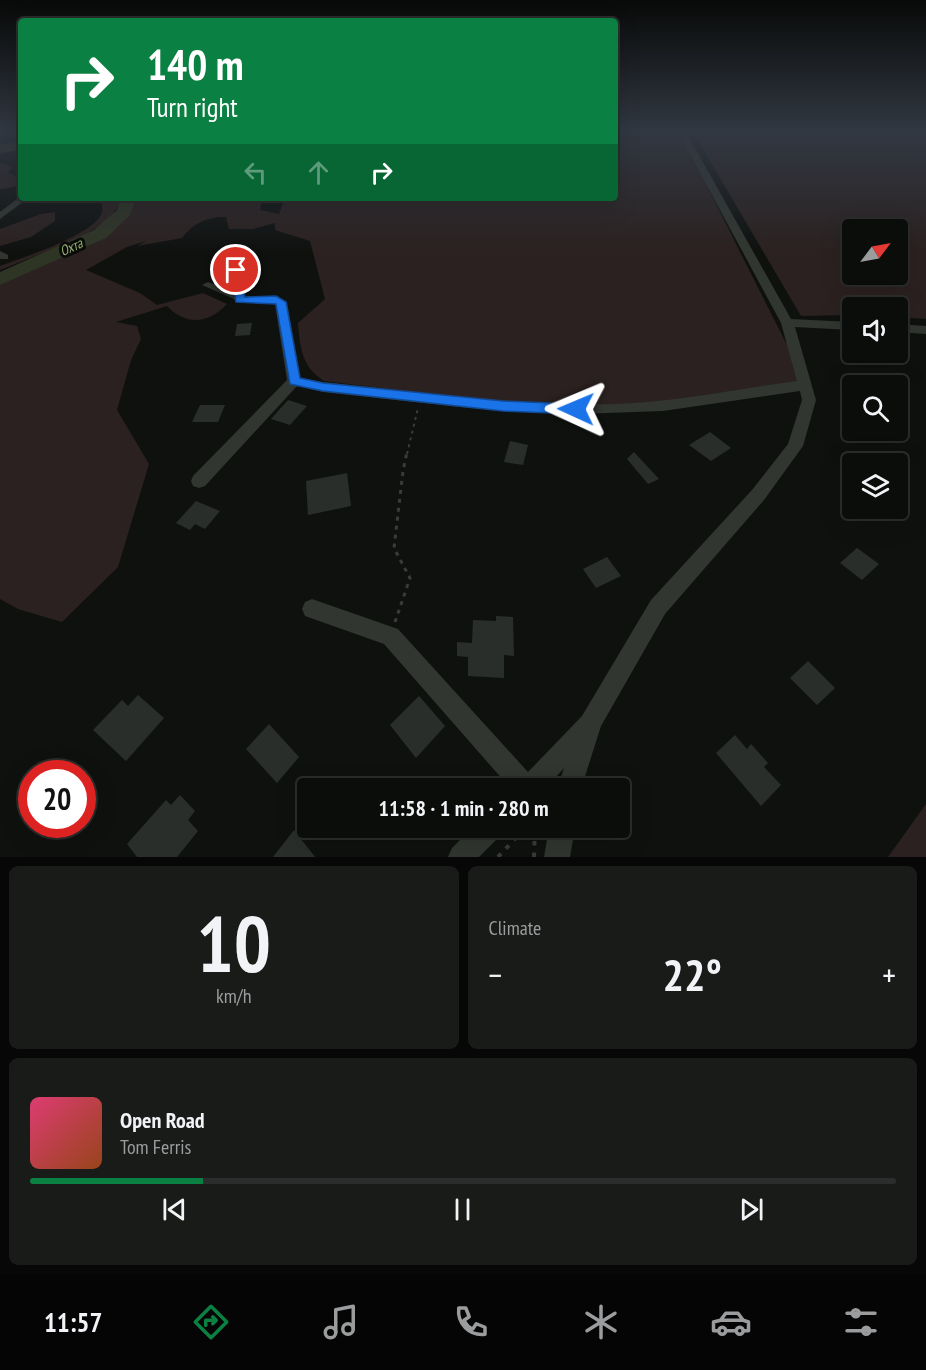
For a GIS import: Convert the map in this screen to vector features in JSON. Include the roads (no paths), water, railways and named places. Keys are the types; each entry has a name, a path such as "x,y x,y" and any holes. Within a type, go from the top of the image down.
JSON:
{"street":[{"path":"538,778 591,721 658,607 758,495 795,446 809,400 787,323 704,172"},
{"path":"0,216 20,201"},
{"path":"234,261 238,297"},
{"path":"208,285 245,302 276,299 281,302 294,381"},
{"path":"787,323 842,326"},
{"path":"908,329 926,330"},
{"path":"294,381 323,387 513,407 616,409 685,405 805,385"},
{"path":"199,481 294,381"},
{"path":"312,609 391,636 518,778"},
{"path":"573,778 591,721"},
{"path":"461,857 480,838"},
{"path":"557,857 560,838"}],"waterway":[{"name":"Охта","path":"0,279 100,234 124,212 127,201"}]}
